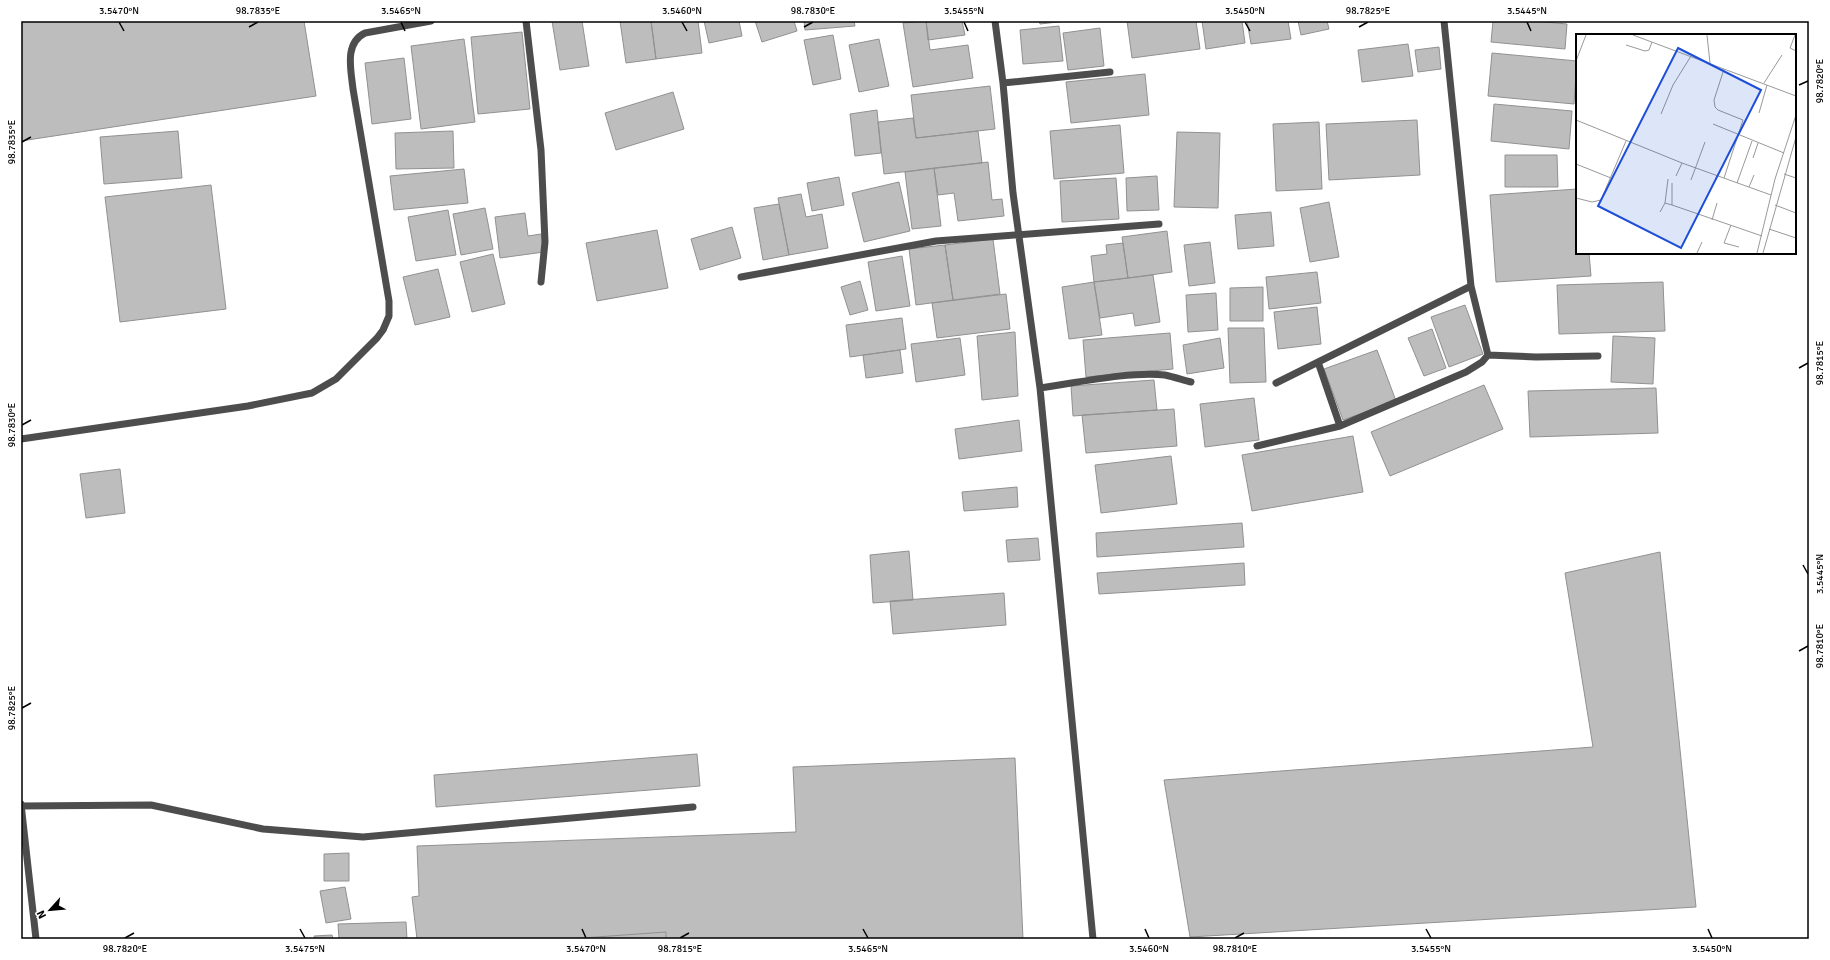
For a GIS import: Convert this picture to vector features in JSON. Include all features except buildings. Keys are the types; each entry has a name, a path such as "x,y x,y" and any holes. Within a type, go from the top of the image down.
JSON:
{"street":[{"path":"21,439 248,406 312,393 336,379 369,346 383,330 389,316 389,301 353,89 350,58 356,39 365,33 431,21"},
{"path":"526,21 541,150 546,242 541,282"},
{"path":"994,21 1003,83 1019,236 1040,388 1093,939"},
{"path":"1444,21 1471,286 1488,355"},
{"path":"1003,83 1110,72"},
{"path":"740,276 936,241 1019,236 1159,224"},
{"path":"1276,383 1471,286"},
{"path":"1488,355 1536,357 1598,356"},
{"path":"1258,446 1340,426 1466,372 1482,362 1488,355"},
{"path":"1318,362 1340,426"},
{"path":"1040,388 1123,376 1164,375 1191,382"},
{"path":"36,939 21,805 151,805 262,829 363,837 693,807"}]}
